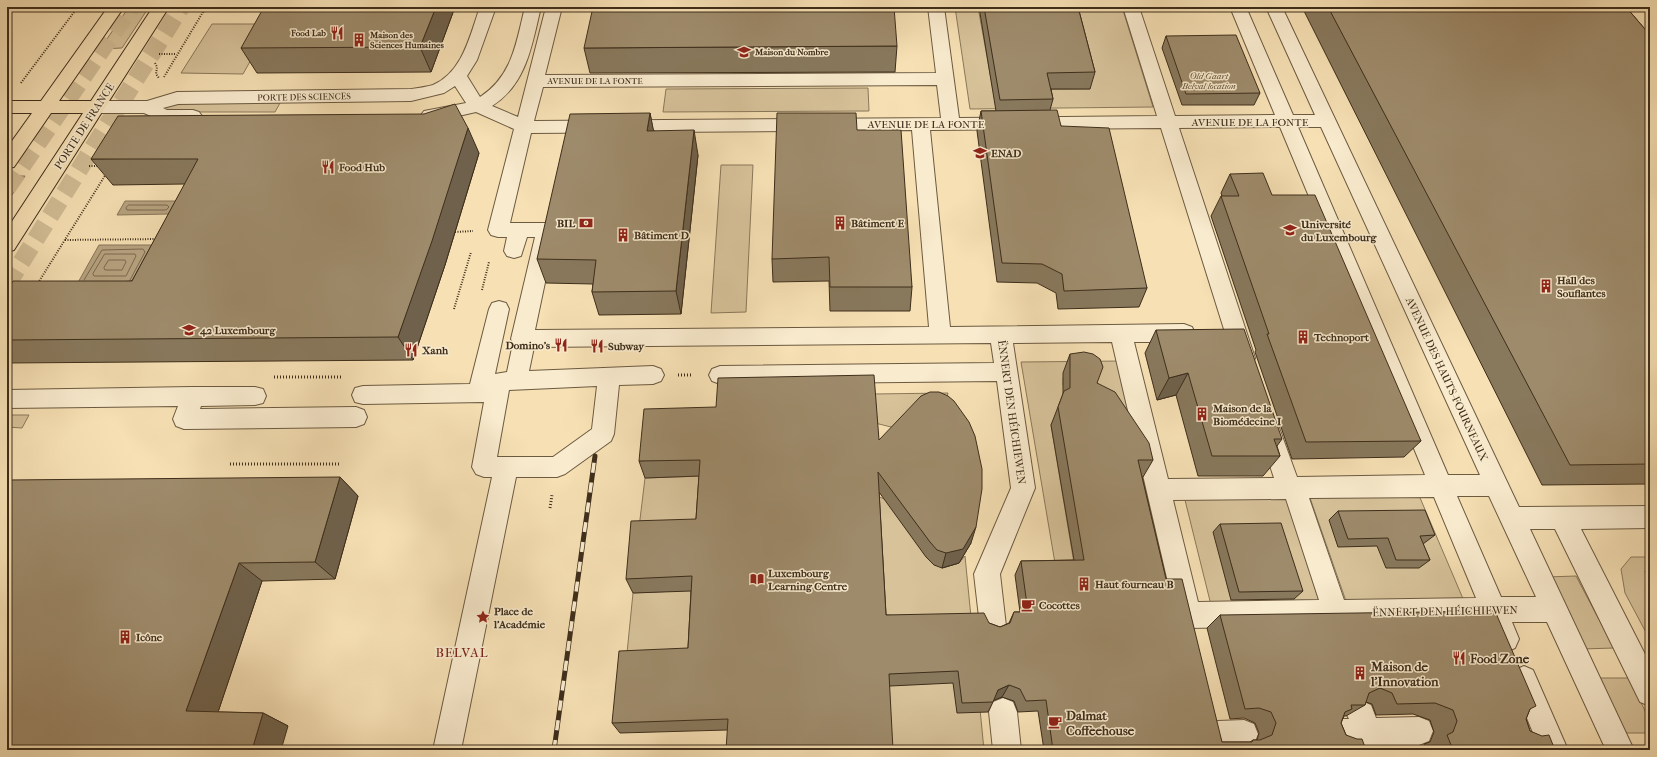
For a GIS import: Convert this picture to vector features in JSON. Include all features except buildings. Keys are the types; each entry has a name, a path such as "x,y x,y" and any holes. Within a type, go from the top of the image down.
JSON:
{"main road":[{"path":"7,162 116,7"},
{"name":"PORTE DE FRANCE","path":"7,245 161,7"},
{"name":"PORTE DES SCIENCES","path":"7,108 96,107"}],"street":[{"name":"PORTE DES SCIENCES","path":"96,107 147,106 177,98 411,95 438,89 458,76 469,60 488,7"},
{"path":"410,115 449,114 477,106 500,93 512,77 519,59 533,7"},
{"path":"525,339 522,339 546,230 498,230 554,7"},
{"path":"936,7 950,124"},
{"path":"1131,7 1251,377"},
{"path":"1238,7 1549,740"},
{"name":"AVENUE DES HAUTS-FOURNEAUX","path":"1274,7 1620,750"},
{"path":"458,76 477,106"},
{"name":"AVENUE DE LA FONTE","path":"536,81 654,77 945,79"},
{"path":"147,106 164,116 212,116"},
{"name":"AVENUE DE LA FONTE","path":"477,106 523,133 920,124 1327,121"},
{"path":"920,124 940,335"},
{"path":"514,251 519,230"},
{"path":"499,309 488,393 484,467 557,467 603,434 609,377"},
{"name":"ËNNERT DEN HÉICHIEWEN","path":"1122,333 1192,627 1331,616 1554,609"},
{"path":"525,339 1236,333"},
{"name":"ËNNERT DEN HÉICHIEWEN","path":"993,626 987,574 1023,488 1001,335"},
{"path":"516,381 525,339"},
{"path":"720,375 1006,372"},
{"path":"363,395 488,393 500,381 653,375"},
{"path":"194,396 184,419 356,417"},
{"path":"7,399 255,396"},
{"path":"1264,414 1292,488 1331,616"},
{"path":"448,750 506,467"},
{"path":"1159,490 1496,485"},
{"path":"1562,517 1650,692"},
{"path":"1511,518 1650,517"},
{"path":"1003,712 1007,750"},
{"path":"1516,730 1549,740"},
{"path":"1338,733 1420,731"}],"path":[{"path":"21,82 78,7"},
{"path":"161,82 206,7"},
{"path":"36,287 107,171"},
{"path":"65,240 158,239"},
{"path":"454,309 471,252"},
{"path":"480,294 490,259"},
{"path":"653,375 720,375"},
{"path":"271,377 346,377"},
{"path":"230,464 341,464"}],"shaded area":[{"path":"129,7 149,7 122,48 100,49"},
{"path":"955,7 978,7 993,90 1090,89 1069,7 1122,7 1153,107 970,109"},
{"path":"212,24 271,24 243,74 181,73"},
{"path":"868,88 869,111 663,112 666,89"},
{"path":"174,102 280,103 275,112 167,112 159,108"},
{"path":"721,165 753,165 746,312 711,313"},
{"path":"12,176 25,176 7,202 7,182"},
{"path":"1121,361 1177,593 1155,593 1068,372 1063,378 1063,385 1067,392 1051,425 1076,575 1057,575 1021,362"},
{"path":"948,393 944,414 907,431 875,423 873,394"},
{"path":"7,415 29,415 22,428 7,427"},
{"path":"704,476 700,534 638,536 645,478"},
{"path":"1418,493 1464,601 1347,604 1309,495"},
{"path":"1285,495 1320,604 1211,605 1184,496"},
{"path":"877,496 906,508 942,568 959,563 965,556 984,750 890,750"},
{"path":"1631,557 1650,557 1650,640 1625,593 1621,569"},
{"path":"1576,576 1614,648 1582,649 1546,577"},
{"path":"697,590 693,661 626,663 633,593"},
{"path":"1597,678 1629,678 1650,721 1650,733 1624,733"}],"water":[{"path":"125,201 177,201 169,214 117,215"},
{"path":"99,245 153,245 131,285 76,286"}],"tunnel":[{"path":"7,188 131,7"},
{"path":"7,285 181,7"}],"railway":[{"path":"554,750 595,456"}],"place":[{"name":"Food Lab","path":"337,33"},
{"name":"Maison des Sciences Humaines","path":"359,40"},
{"name":"Maison du Nombre","path":"744,52"},
{"name":"ENAD","path":"980,153"},
{"name":"Food Hub","path":"328,167"},
{"name":"BIL","path":"586,223"},
{"name":"Bâtiment E","path":"840,223"},
{"name":"Université du Luxembourg","path":"1290,230"},
{"name":"Bâtiment D","path":"623,235"},
{"name":"Hall des Souflantes","path":"1546,286"},
{"name":"42 Luxembourg","path":"189,330"},
{"name":"Technoport","path":"1303,337"},
{"name":"Domino's","path":"561,345"},
{"name":"Subway","path":"597,346"},
{"name":"Xanh","path":"411,350"},
{"name":"Maison de la Biomédecine I","path":"1202,414"},
{"name":"Luxembourg Learning Centre","path":"757,579"},
{"name":"Haut fourneau B","path":"1084,584"},
{"name":"Cocottes","path":"1028,605"},
{"name":"Place de l'Académie","path":"483,617"},
{"name":"Icône","path":"125,637"},
{"name":"Food Zone","path":"1459,658"},
{"name":"Maison de l'Innovation","path":"1360,673"},
{"name":"Dalmat Coffeehouse","path":"1055,722"}],"district":[{"name":"BELVAL","path":"462,652"}],"park label":[{"name":"Old Gaart Belval location","path":"1209,82"}]}
